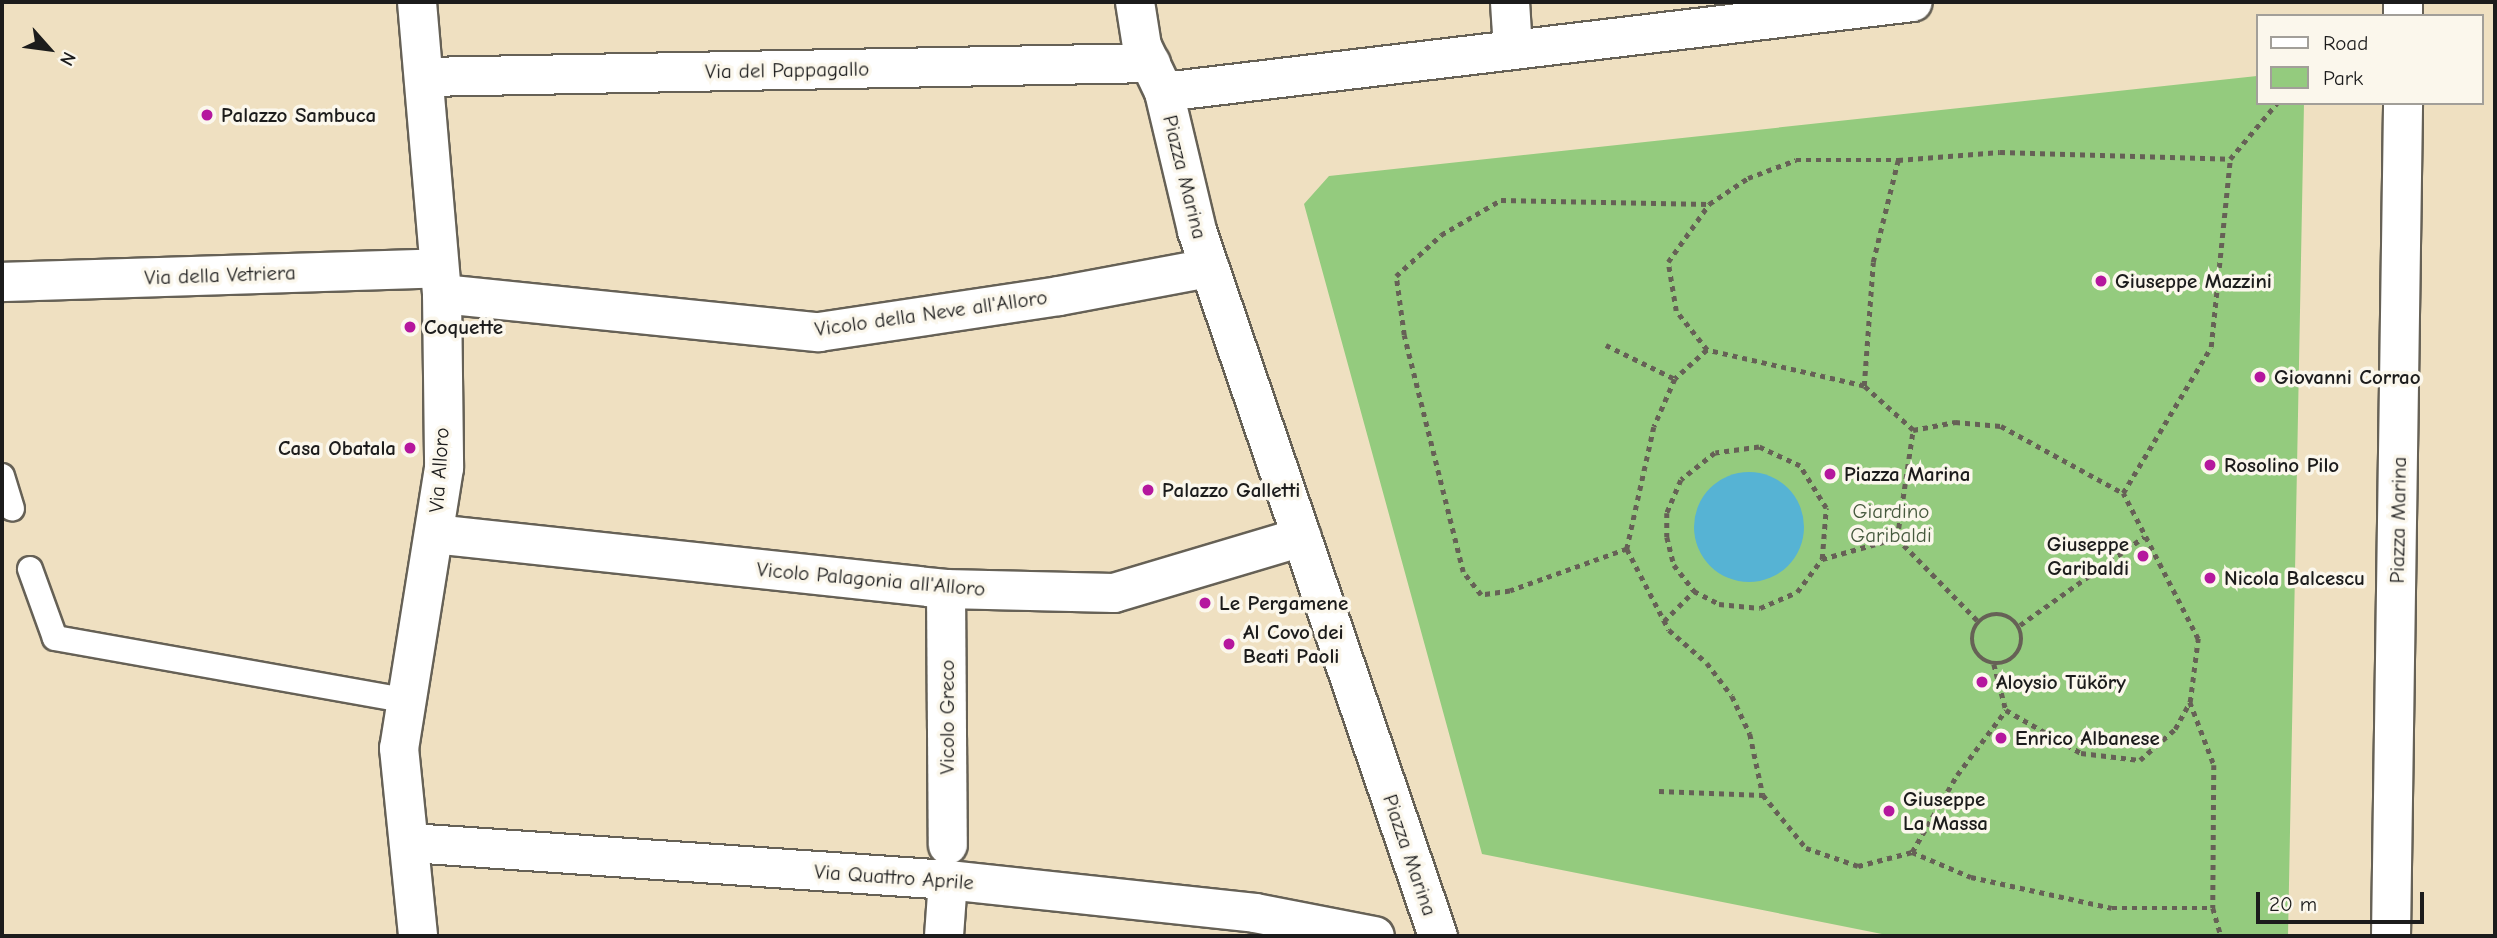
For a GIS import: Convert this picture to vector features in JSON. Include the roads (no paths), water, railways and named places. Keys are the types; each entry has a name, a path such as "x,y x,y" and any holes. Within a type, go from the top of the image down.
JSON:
{"street":[{"name":"Via Alloro","path":"417,2 441,281 444,468 404,700 399,748 411,844 418,936"},
{"path":"1135,2 1142,46 1158,78"},
{"path":"1510,2 1513,50"},
{"name":"Piazza Marina","path":"1438,936 1209,268 1158,78 1513,50 1726,13 1913,2"},
{"name":"Via del Pappagallo","path":"424,77 1158,78"},
{"name":"Piazza Marina","path":"2391,936 2403,105"},
{"name":"Vicolo della Neve all'Alloro","path":"441,281 819,332 1059,296 1209,268"},
{"name":"Via della Vetriera","path":"2,282 441,281"},
{"name":"Vicolo Palagonia all'Alloro","path":"434,534 946,589 1114,593 1302,537"},
{"name":"Vicolo Greco","path":"944,936 948,862 946,589"},
{"name":"Via Quattro Aprile","path":"411,844 948,862 1255,913 1375,936"}],"lane":[{"path":"2,476 12,509"},
{"path":"30,569 55,638 139,649 404,700"}],"water":[{"path":"1749,472 1770,476 1788,488 1800,506 1804,527 1800,548 1788,566 1770,578 1749,582 1728,578 1710,566 1698,548 1694,527 1698,506 1710,488 1728,476"}],"place":[{"name":"Palazzo Sambuca","path":"207,115"},
{"name":"Giuseppe Mazzini","path":"2101,281"},
{"name":"Coquette","path":"410,327"},
{"name":"Giovanni Corrao","path":"2260,377"},
{"name":"Casa Obatala","path":"410,448"},
{"name":"Rosolino Pilo","path":"2210,465"},
{"name":"Piazza Marina","path":"1830,474"},
{"name":"Palazzo Galletti","path":"1148,490"},
{"name":"Giuseppe Garibaldi","path":"2143,556"},
{"name":"Nicola Balcescu","path":"2210,578"},
{"name":"Le Pergamene","path":"1205,603"},
{"name":"Al Covo dei Beati Paoli","path":"1229,644"},
{"name":"Aloysio Tüköry","path":"1982,682"},
{"name":"Enrico Albanese","path":"2001,738"},
{"name":"Giuseppe La Massa","path":"1889,811"}],"park label":[{"name":"Giardino Garibaldi","path":"1891,523"}]}
